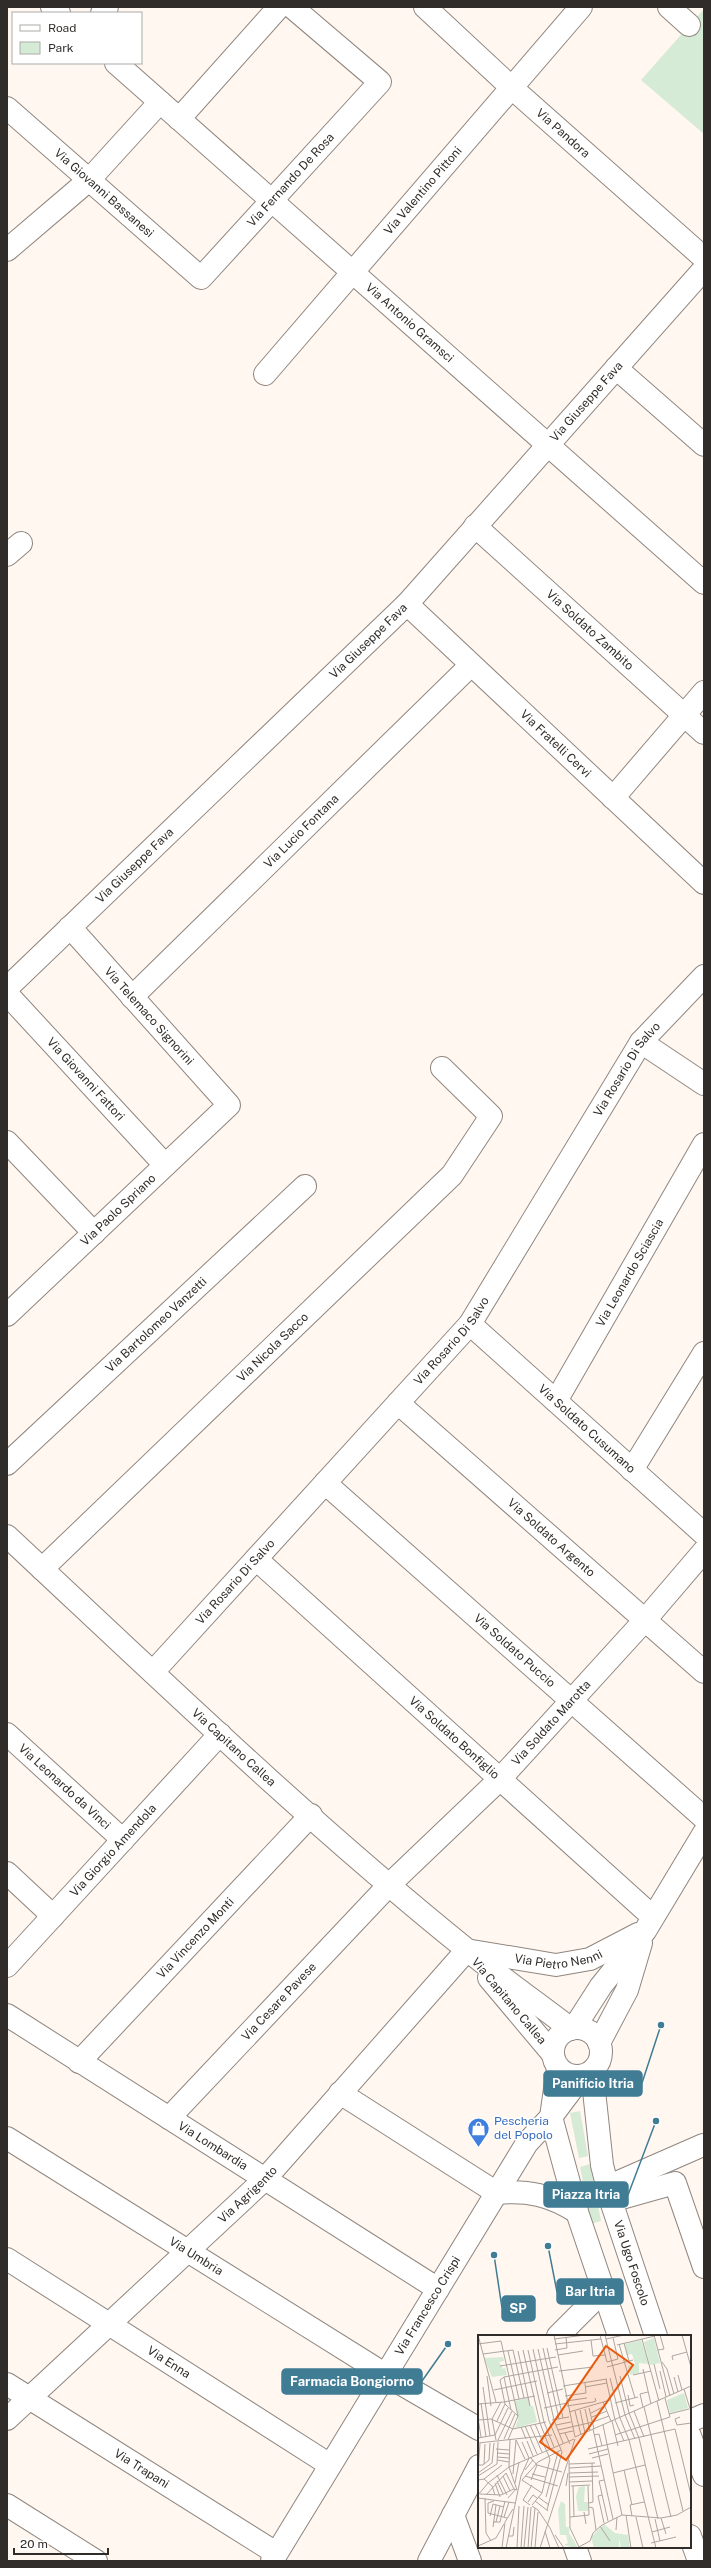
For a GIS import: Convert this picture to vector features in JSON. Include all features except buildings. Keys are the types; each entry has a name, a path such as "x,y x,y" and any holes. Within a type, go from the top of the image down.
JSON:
{"street":[{"path":"179,119 279,7"},
{"name":"Via Fernando De Rosa","path":"201,278 380,82 292,7"},
{"name":"Via Pandora","path":"425,7 512,88 704,258"},
{"name":"Via Valentino Pittoni","path":"265,374 581,7"},
{"path":"669,7 689,26"},
{"name":"Via Antonio Gramsci","path":"117,64 704,583"},
{"path":"7,250 89,180 160,102"},
{"name":"Via Giovanni Bassanesi","path":"7,108 201,278"},
{"name":"Via Giuseppe Fava","path":"7,988 407,604 704,269"},
{"path":"616,368 704,445"},
{"name":"Via Soldato Zambito","path":"476,526 704,733"},
{"name":"Via Fratelli Cervi","path":"407,604 704,883"},
{"name":"Via Lucio Fontana","path":"132,997 471,665"},
{"path":"613,798 704,692"},
{"name":"Via Telemaco Signorini","path":"70,927 229,1105"},
{"name":"Via Rosario Di Salvo","path":"153,1672 470,1324 641,1042 704,976"},
{"name":"Via Giovanni Fattori","path":"7,994 165,1165"},
{"path":"641,1042 704,1084"},
{"name":"Via Nicola Sacco","path":"42,1569 452,1175 491,1116 442,1068"},
{"name":"Via Paolo Spriano","path":"7,1315 229,1105"},
{"path":"7,1142 94,1233"},
{"name":"Via Leonardo Sciascia","path":"556,1401 704,1144"},
{"name":"Via Bartolomeo Vanzetti","path":"7,1464 305,1186"},
{"name":"Via Soldato Cusumano","path":"470,1324 704,1534"},
{"path":"632,1470 704,1353"},
{"name":"Via Soldato Argento","path":"398,1403 704,1672"},
{"name":"Via Soldato Puccio","path":"325,1483 704,1818"},
{"name":"Via Capitano Callea","path":"7,1536 220,1734 389,1885 467,1950 572,2028"},
{"name":"Via Soldato Marotta","path":"389,1885 500,1779 645,1620 704,1552"},
{"name":"Via Soldato Bonfiglio","path":"256,1559 500,1779 649,1924"},
{"name":"Via Leonardo da Vinci","path":"7,1734 123,1840"},
{"name":"Via Giorgio Amendola","path":"7,1966 220,1734"},
{"name":"Via Vincenzo Monti","path":"79,2062 311,1815"},
{"name":"Via Pietro Nenni","path":"572,2028 601,1986 649,1924 704,1833"},
{"path":"7,1873 53,1916"},
{"name":"Via Cesare Pavese","path":"170,2118 389,1885"},
{"name":"Via Pietro Nenni","path":"467,1950 556,1965 590,1959 649,1924"},
{"name":"Via Pietro Nenni","path":"599,2043 627,1990 649,1924"},
{"name":"Via Capitano Callea","path":"467,1950 555,2060"},
{"name":"Via Agrigento","path":"7,2419 265,2179 467,1950"},
{"name":"Via Lombardia","path":"7,2015 438,2289"},
{"path":"555,2060 564,2074 586,2074 600,2059 599,2043 591,2032 572,2028 557,2037 555,2060 551,2117 577,2212 619,2335"},
{"name":"Via Francesco Crispi","path":"274,2557 527,2143 551,2117 586,2074"},
{"name":"Via Ugo Foscolo","path":"586,2074 602,2165 609,2194 656,2335"},
{"path":"340,2093 497,2192 519,2190 538,2193 560,2202 577,2212"},
{"name":"Via Umbria","path":"7,2138 386,2375 478,2428"},
{"path":"609,2194 703,2145"},
{"path":"609,2194 675,2183 704,2266"},
{"name":"Via Enna","path":"7,2259 330,2466"},
{"path":"559,2335 594,2300 604,2295"},
{"name":"Via Trapani","path":"7,2384 274,2557"},
{"path":"691,2421 704,2415"},
{"path":"691,2430 704,2448"},
{"path":"691,2439 704,2476"},
{"path":"429,2561 478,2468"},
{"path":"7,2505 96,2561"},
{"path":"453,2514 470,2561"},
{"path":"691,2539 699,2561"},
{"path":"575,2548 580,2561"}],"green space":[{"path":"704,9 704,134 641,80"},
{"path":"580,2111 588,2156 579,2158 570,2113"},
{"path":"590,2164 601,2221 591,2224 580,2167"}],"place":[{"name":"Panificio Itria","path":"661,2025"},
{"name":"Piazza Itria","path":"656,2121"},
{"name":"Pescheria del Popolo","path":"479,2148"},
{"name":"Bar Itria","path":"548,2246"},
{"name":"SP","path":"494,2255"},
{"name":"Farmacia Bongiorno","path":"448,2344"}]}
